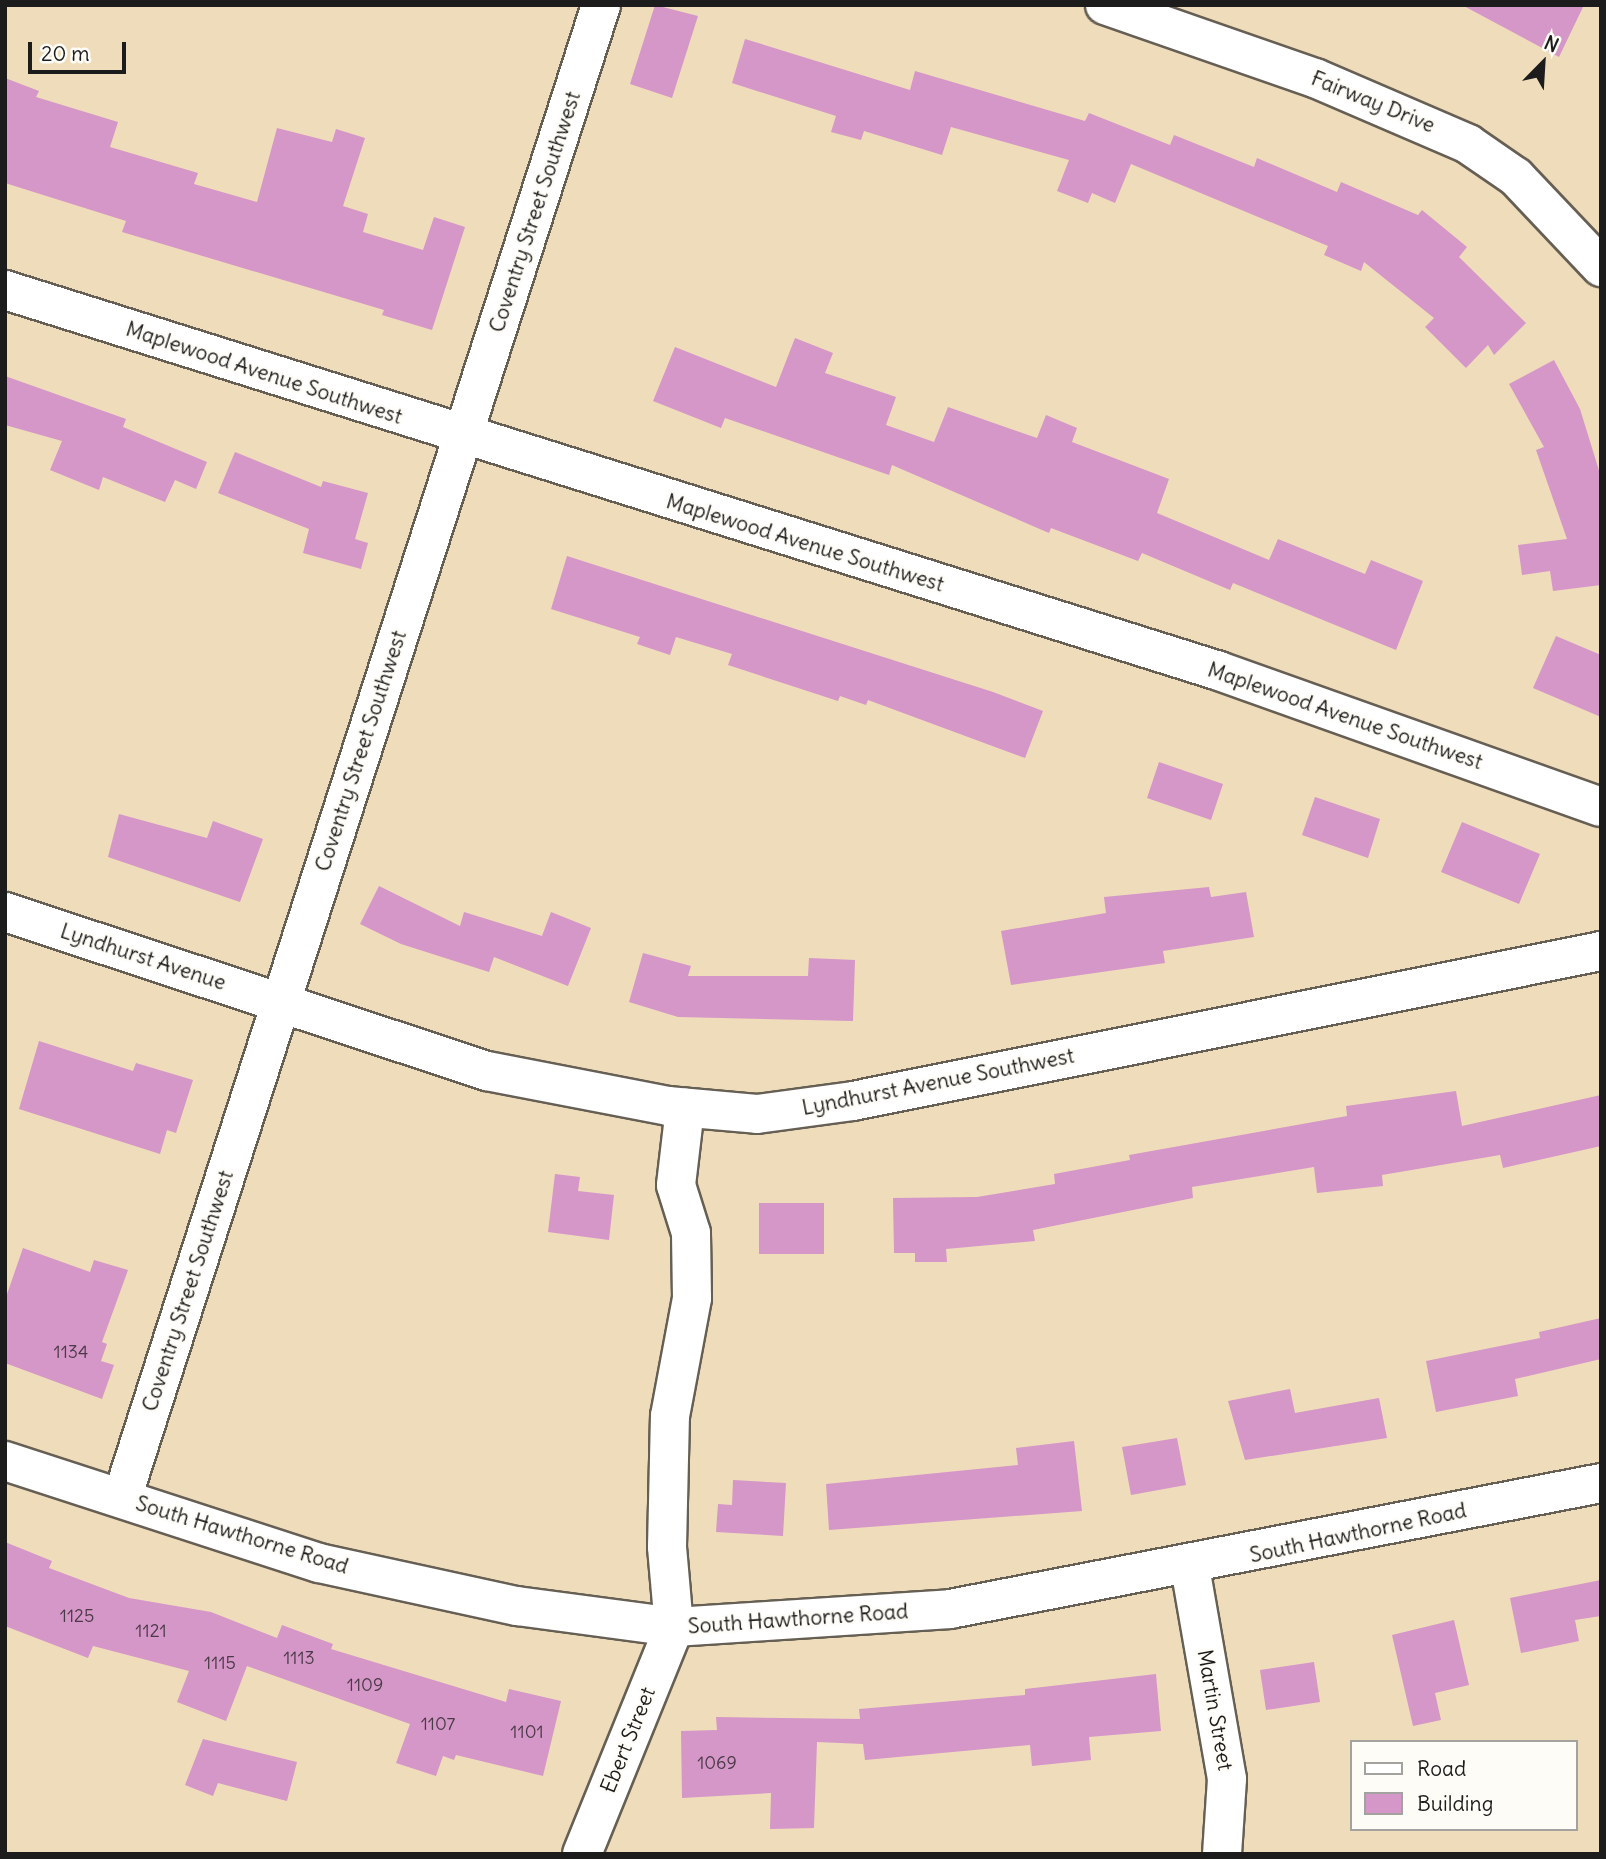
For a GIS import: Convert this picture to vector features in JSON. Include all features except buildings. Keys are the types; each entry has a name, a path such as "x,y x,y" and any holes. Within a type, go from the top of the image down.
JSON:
{"street":[{"name":"Coventry Street Southwest","path":"122,1498 601,5"},
{"name":"Fairway Drive","path":"1105,5 1315,78 1468,144 1516,177 1601,267"},
{"name":"Maplewood Avenue Southwest","path":"5,290 463,437 1219,671 1601,807"},
{"name":"Lyndhurst Avenue","path":"5,912 280,1001"},
{"name":"Lyndhurst Avenue Southwest","path":"280,1001 487,1071 685,1108 757,1114 853,1101 1601,951"},
{"path":"674,1627 667,1547 670,1416 692,1298 691,1233 676,1185 685,1108"},
{"name":"South Hawthorne Road","path":"5,1461 318,1563 517,1606 674,1627 950,1609 1190,1567 1601,1483"},
{"name":"Martin Street","path":"1190,1567 1227,1779 1222,1854"},
{"name":"Ebert Street","path":"582,1854 674,1627"}]}
